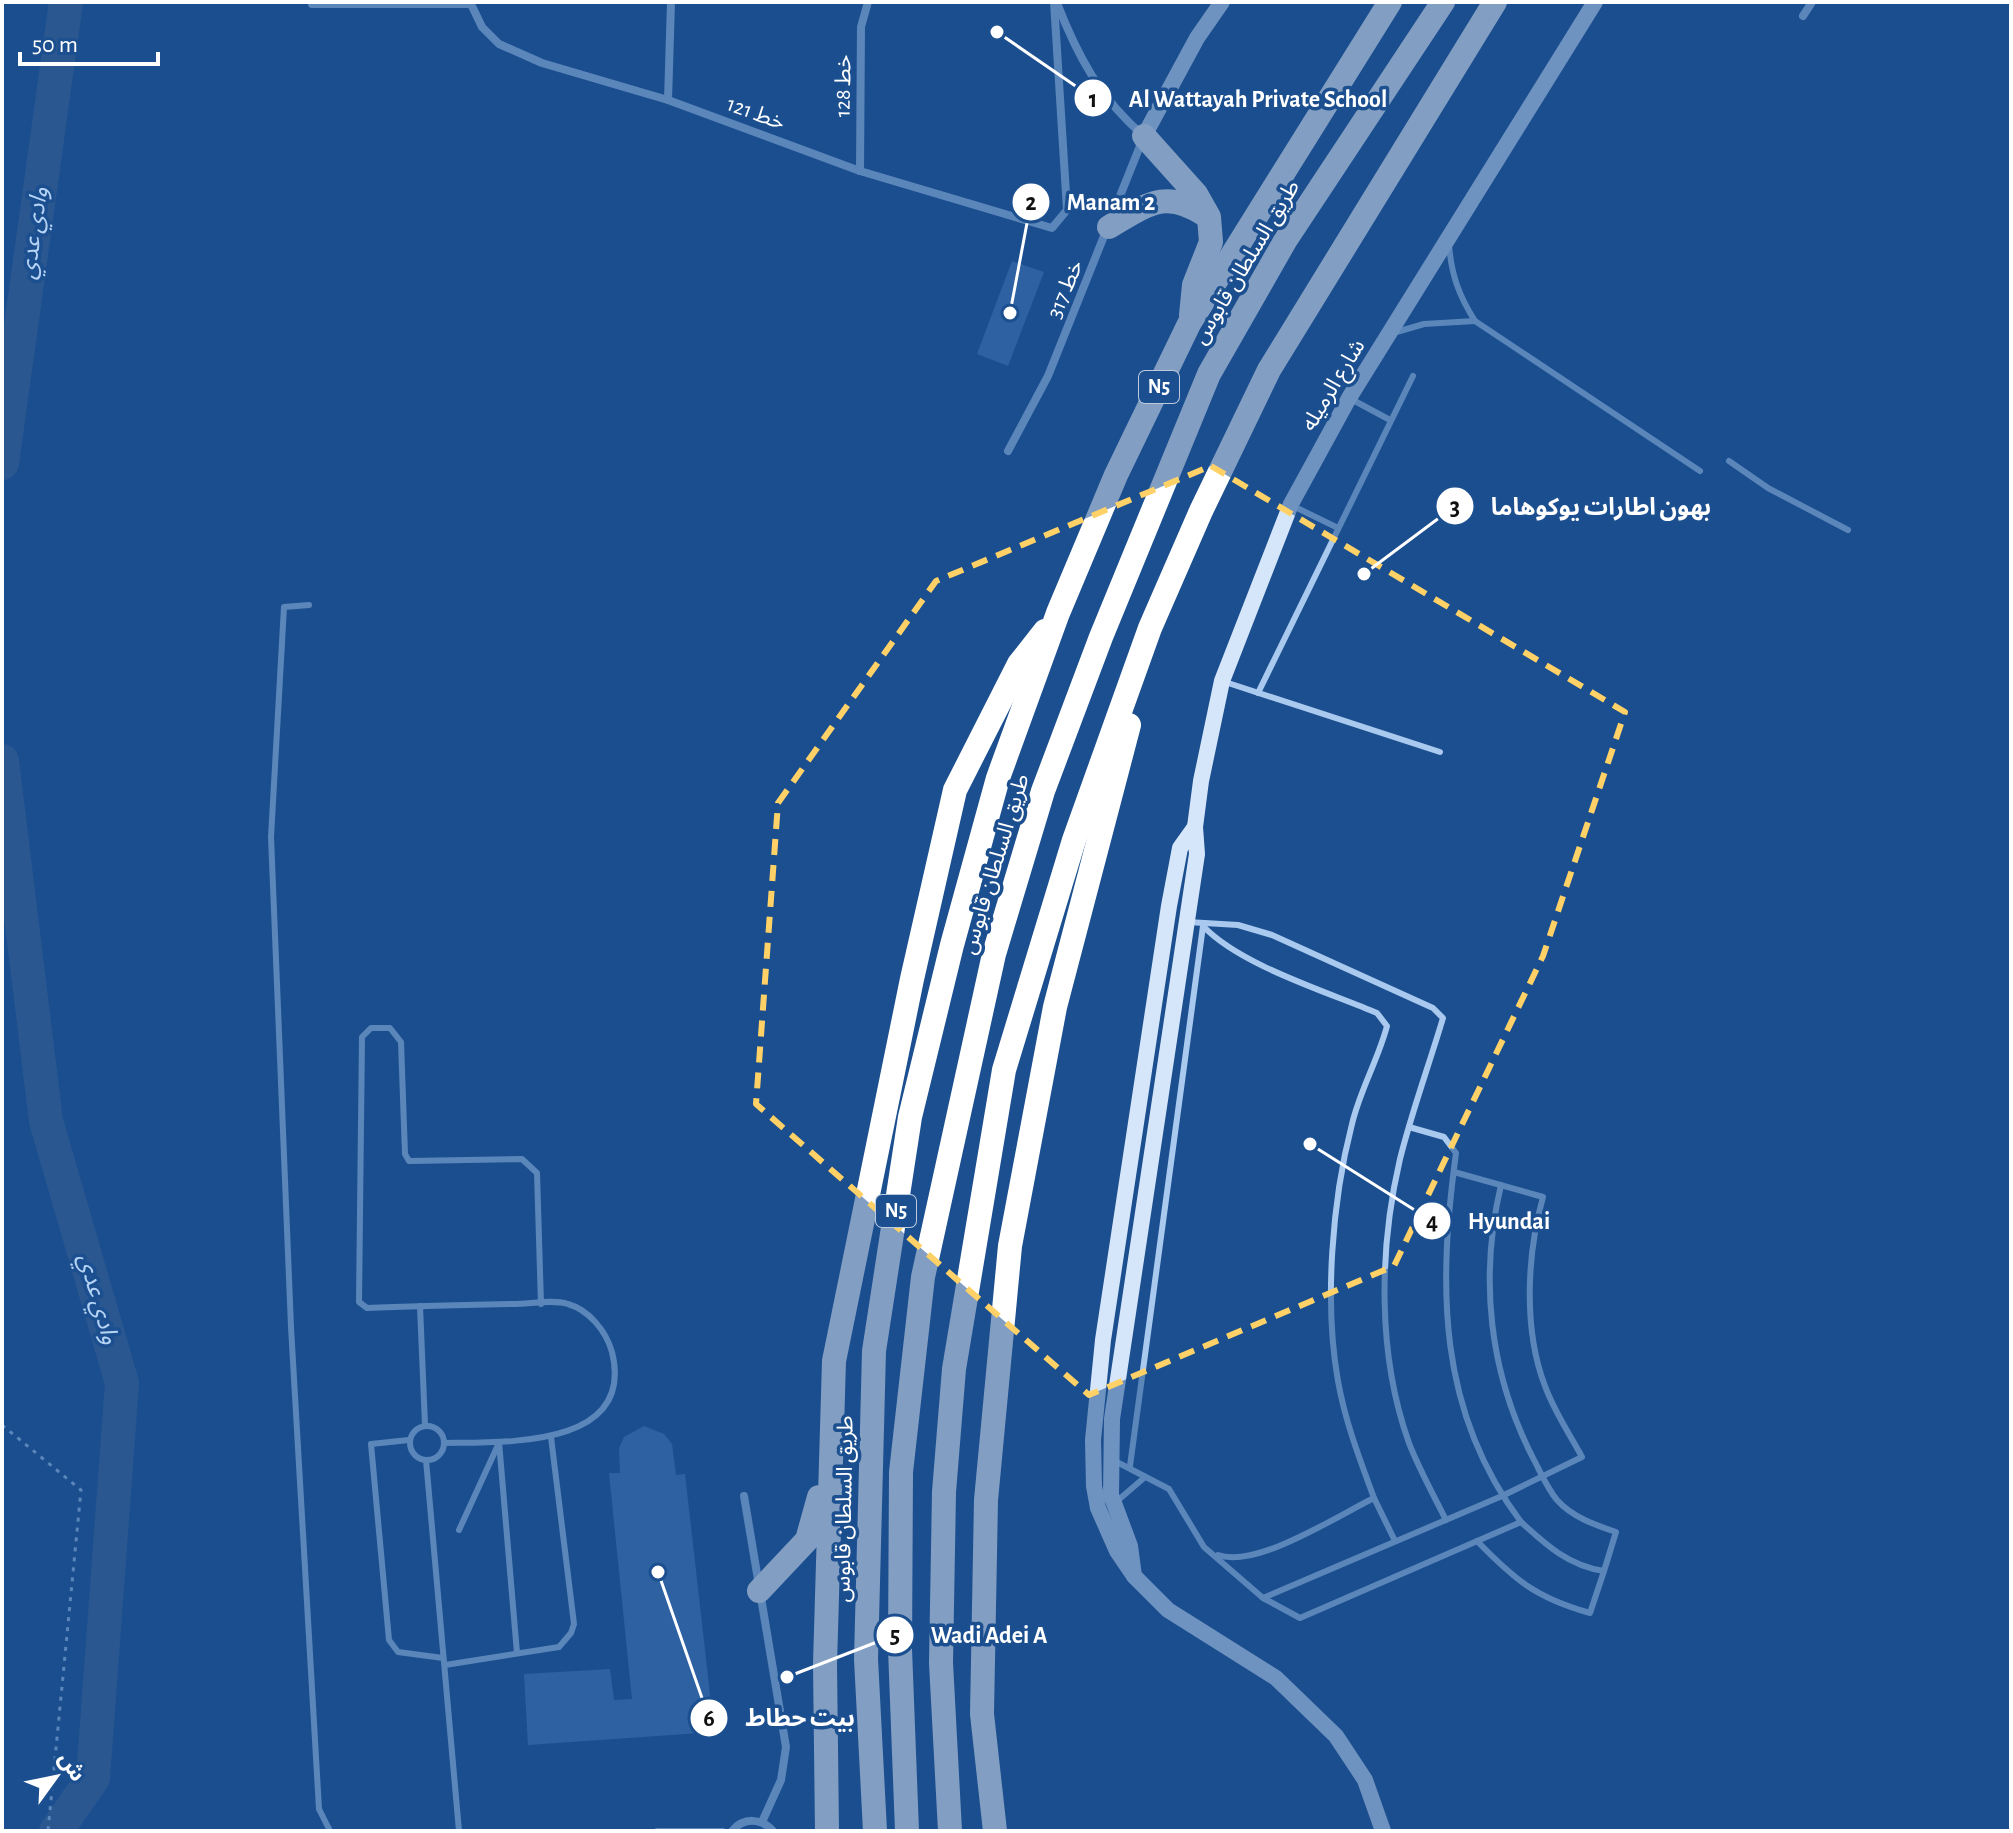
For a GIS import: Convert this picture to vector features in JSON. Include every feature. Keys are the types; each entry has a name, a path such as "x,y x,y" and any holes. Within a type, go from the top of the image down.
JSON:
{"highway":[{"name":"طريق السلطان قابوس","path":"875,1831 866,1659 874,1351 910,1117 952,945 998,778 1058,613 1116,475 1189,324 1390,2"},
{"name":"طريق السلطان قابوس","path":"907,1831 900,1649 901,1472 923,1277 994,954 1043,791 1107,623 1209,374 1312,200 1443,2"},
{"path":"950,1831 941,1663 944,1492 954,1369 1001,1086 1074,840 1150,628 1201,511 1269,370 1494,5"},
{"path":"1144,136 1196,194 1209,217 1211,242 1194,285 1189,324"},
{"path":"1109,227 1152,202 1172,198 1187,202 1209,217"},
{"path":"827,1831 825,1664 834,1361 909,992 955,790 1019,664 1058,613"},
{"path":"995,1831 982,1714 986,1516 1010,1246 1055,1007 1112,800 1150,628"},
{"path":"759,1591 807,1540 831,1448"}],"street":[{"path":"668,100 671,2"},
{"name":"خط 128","path":"860,171 861,27 868,2"},
{"path":"1056,2 1076,53 1117,114 1144,136 1197,38 1222,2"},
{"name":"خط 121","path":"470,3 482,27 499,44 542,63 668,100 860,171 1052,228 1067,210 1056,2"},
{"name":"شارع الرميله","path":"1195,827 1222,681 1291,504 1349,398 1595,2"},
{"path":"1803,16 1812,2"},
{"path":"312,4 470,3"},
{"name":"خط 317","path":"1008,451 1048,376 1144,136"},
{"path":"1134,1576 1130,1546 1113,1504 1110,1459 1128,1301 1195,924 1195,827"},
{"path":"1195,827 1180,848 1169,906 1099,1379 1093,1440 1094,1486 1106,1529 1134,1576 1168,1610 1276,1678 1307,1706 1336,1736 1365,1780 1383,1831"},
{"path":"1099,1379 1103,1449 1110,1459"},
{"path":"744,1496 786,1747 781,1780 762,1822"},
{"path":"732,1831 743,1822 762,1822 773,1831"}],"lane":[{"path":"1449,239 1451,267 1460,299 1475,321 1700,471"},
{"path":"1389,334 1424,324 1475,321"},
{"path":"1258,693 1336,527 1413,376"},
{"path":"1349,398 1390,420"},
{"path":"1729,461 1768,488 1848,530"},
{"path":"1291,504 1336,527"},
{"path":"309,605 284,607 271,837 290,1311 319,1809 330,1831"},
{"path":"1222,681 1440,752"},
{"path":"1195,924 1238,925 1272,935 1439,1013 1443,1018 1409,1127 1390,1210 1385,1299 1388,1354 1409,1442 1446,1520"},
{"path":"1130,1466 1195,924"},
{"path":"1195,924 1241,954 1377,1013 1387,1026 1352,1124 1338,1194 1331,1309 1338,1380 1353,1443 1395,1541"},
{"path":"444,1443 551,1437 576,1429 596,1414 609,1392 614,1367 611,1350 595,1321 566,1303 541,1304 420,1306 367,1308 357,1297 362,1037 377,1026 390,1028 401,1042 405,1154 409,1161 522,1159 537,1173 541,1304"},
{"path":"1409,1127 1444,1137 1456,1153 1444,1267 1446,1325 1467,1423 1502,1496 1521,1522 1555,1553 1588,1569 1604,1571"},
{"path":"1263,1598 1543,1478 1582,1457 1554,1405 1536,1355 1531,1262 1543,1197 1454,1172"},
{"path":"1477,1541 1527,1589 1545,1599 1590,1613 1616,1532 1589,1523 1557,1500 1543,1478 1505,1393 1494,1349 1488,1247 1501,1185"},
{"path":"420,1306 425,1425"},
{"path":"425,1425 415,1430 409,1440 411,1451 426,1460"},
{"path":"425,1425 441,1432 444,1443 441,1453 426,1460"},
{"path":"409,1440 371,1444 389,1640 398,1652 444,1661 559,1647 571,1633 574,1624 551,1437"},
{"path":"459,1530 499,1442"},
{"path":"499,1442 517,1653"},
{"path":"1110,1459 1162,1483 1173,1494 1197,1537 1214,1554 1263,1598 1300,1618 1521,1522"},
{"path":"426,1460 459,1831"},
{"path":"1113,1504 1145,1477"},
{"path":"1214,1554 1239,1560 1265,1551 1374,1498"},
{"path":"657,1831 723,1831"}],"path":[{"path":"2,1425 81,1490 48,1831"}],"highlighted area":[{"path":"1211,466 1625,712 1543,956 1394,1266 1089,1395 756,1104 778,803 936,581"}],"building":[{"path":"1012,261 1044,272 1008,366 977,354"},
{"path":"644,1426 664,1434 672,1444 676,1475 685,1474 712,1712 708,1725 700,1733 528,1745 524,1674 610,1669 614,1700 632,1699 609,1473 620,1473 619,1448 624,1437"}],"waterway":[{"name":"وادي عدي","path":"2,463 66,2"},
{"name":"وادي عدي","path":"2,761 46,1121 122,1383 93,1778 56,1831"}],"place":[{"name":"Al Wattayah Private School","path":"997,32"},
{"name":"Manam 2","path":"1010,313"},
{"name":"بهون اطارات يوكوهاما","path":"1364,574"},
{"name":"Hyundai","path":"1310,1144"},
{"name":"بيت حطاط","path":"658,1572"},
{"name":"Wadi Adei A","path":"787,1677"}]}
